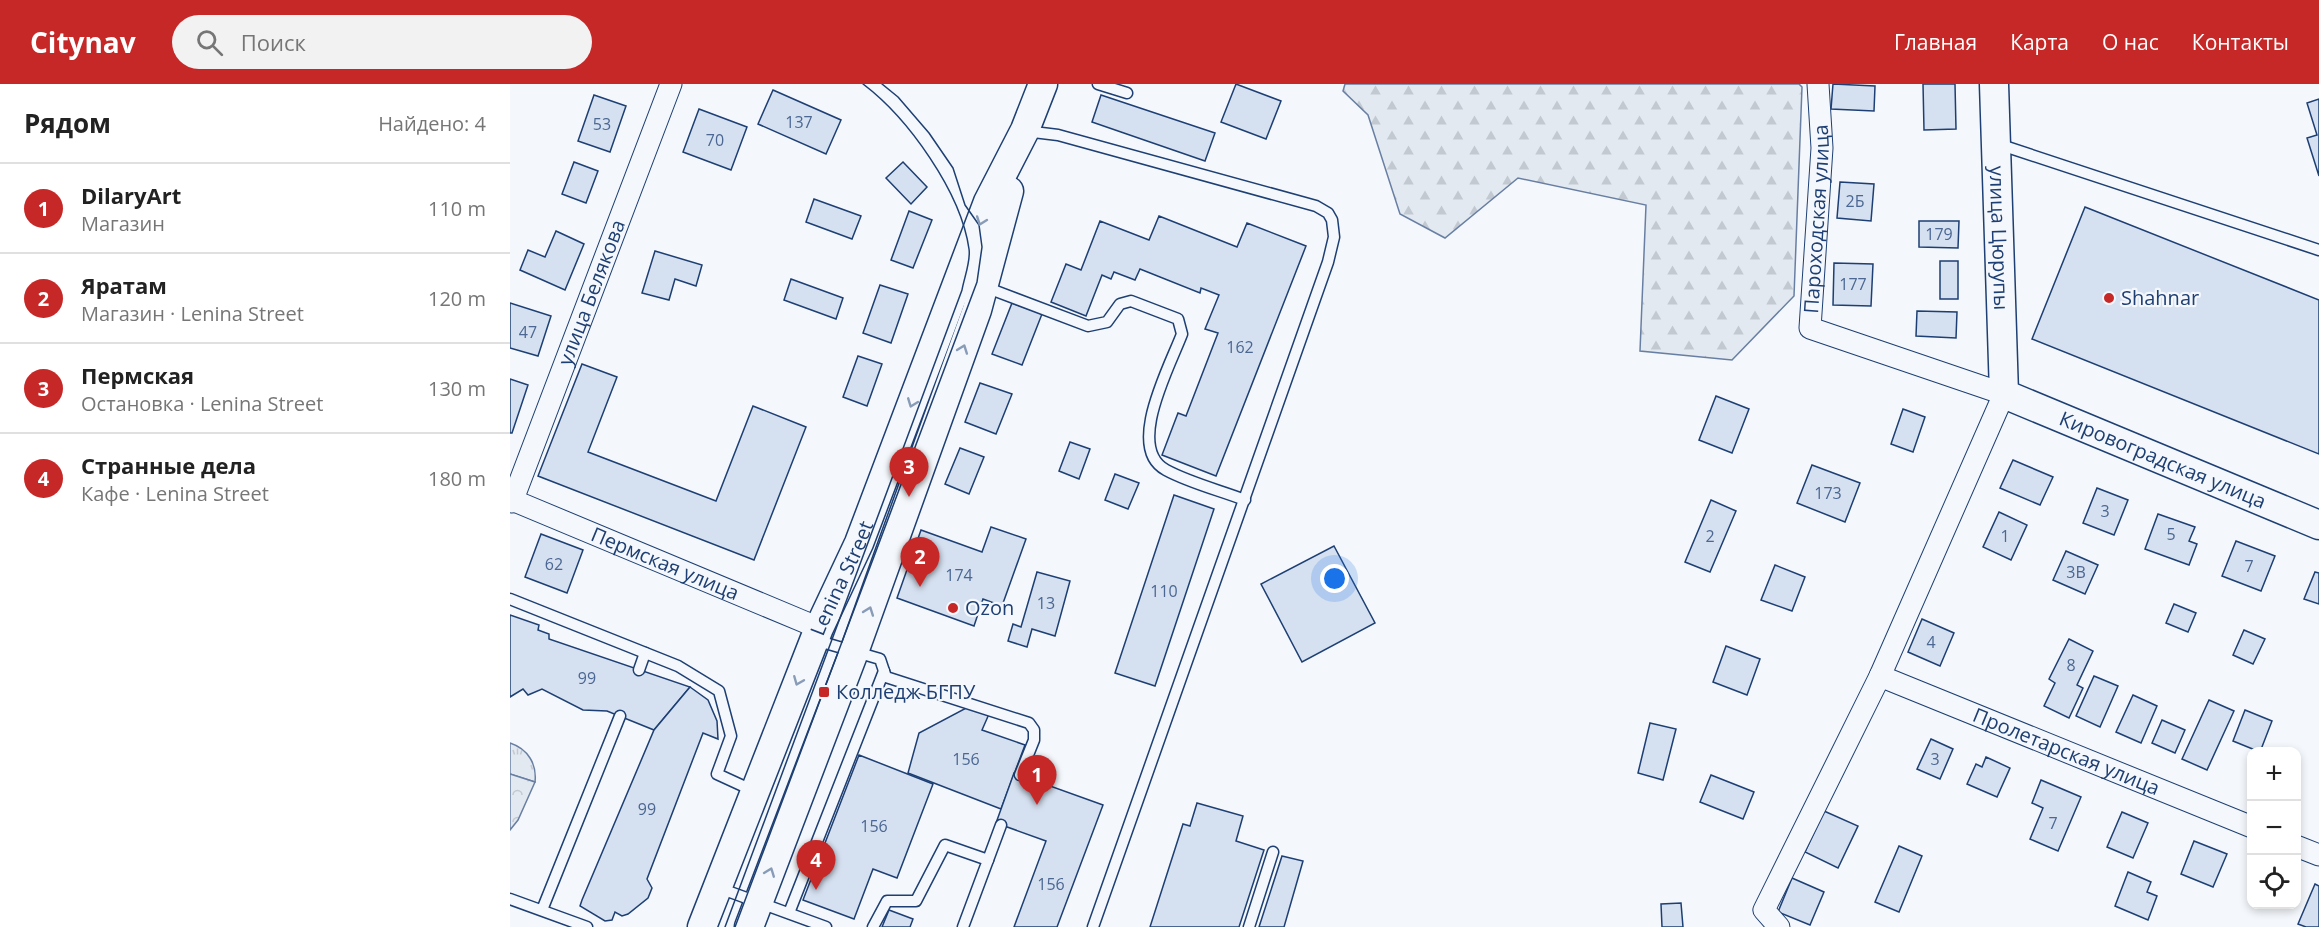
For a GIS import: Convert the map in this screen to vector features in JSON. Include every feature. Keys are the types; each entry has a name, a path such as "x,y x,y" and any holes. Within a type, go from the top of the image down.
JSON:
{"street":[{"name":"улица Белякова","path":"511,501 671,84"},
{"name":"Lenina Street","path":"702,927 817,634 859,543 988,202 1025,130 1043,84"},
{"name":"Пароходская улица","path":"1818,84 1822,148 1810,328 2004,394"},
{"name":"улица Цюрупы","path":"1994,84 2004,394"},
{"name":"Lenina Street","path":"754,914 854,652 984,287 1025,130"},
{"name":"Кировоградская улица","path":"2004,394 2319,525"},
{"path":"1779,927 1764,910 1880,676 2004,394"},
{"name":"Пермская улица","path":"511,501 817,634"},
{"name":"Пролетарская улица","path":"1880,676 2247,825"},
{"path":"2301,848 2319,855"}],"lane":[{"path":"1098,84 1127,93"},
{"path":"1025,130 1058,135 1316,206 1328,213 1333,229 1332,250 1093,927"},
{"path":"1995,143 2319,250"},
{"path":"984,287 1088,326 1107,322 1120,304 1131,301 1178,319 1182,334 1149,422 1147,434 1149,449 1165,470 1245,500"},
{"path":"510,599 678,666 719,691 731,736 717,774 754,790"},
{"path":"817,634 854,652 880,659 886,677 1029,723 1034,730 1034,740 1020,775"},
{"path":"639,670 645,653"},
{"path":"789,913 884,671"},
{"path":"542,910 620,716"},
{"path":"963,927 1001,825"},
{"path":"873,927 887,901 915,902 945,845 988,860"},
{"path":"1249,927 1273,852"},
{"path":"717,887 754,914 789,913 826,927"},
{"path":"510,899 587,927"}],"green space":[{"path":"1345,84 1799,84 1802,87 1794,296 1732,360 1640,351 1646,205 1518,178 1445,238 1400,214 1368,115 1343,91"},
{"path":"510,743 522,749 530,758 533,763 535,782 510,774"},
{"path":"510,774 535,782 518,820 510,830"}],"building":[{"path":"1236,84 1281,101 1266,139 1221,122"},
{"path":"1833,84 1875,86 1874,111 1831,109"},
{"path":"1923,84 1955,84 1956,129 1924,130"},
{"path":"773,90 841,120 826,154 758,124"},
{"path":"594,95 626,106 610,152 578,141"},
{"path":"1101,95 1215,133 1205,161 1092,122"},
{"path":"2319,99 2319,176 2307,138 2317,135 2307,103"},
{"path":"699,109 747,127 731,170 683,152"},
{"path":"574,162 598,171 586,203 562,194"},
{"path":"903,162 927,187 911,204 886,178"},
{"path":"1840,182 1874,184 1871,221 1837,218"},
{"path":"814,199 861,216 852,239 806,222"},
{"path":"2085,207 2319,300 2319,454 2032,339"},
{"path":"909,211 932,220 913,268 891,260"},
{"path":"1159,216 1237,247 1247,223 1306,246 1216,476 1162,455 1178,413 1186,416 1218,333 1205,329 1219,295 1201,288 1200,293 1140,269 1135,280 1114,272 1111,279 1102,275 1086,316 1051,302 1066,264 1081,270 1100,221 1149,240"},
{"path":"1919,221 1959,221 1958,248 1919,247"},
{"path":"556,231 584,244 565,290 520,270 528,250 545,257"},
{"path":"655,251 702,265 696,286 675,279 669,300 642,293"},
{"path":"1940,261 1958,261 1958,299 1940,299"},
{"path":"1834,263 1873,264 1871,306 1833,305"},
{"path":"791,279 843,298 836,319 784,300"},
{"path":"880,285 908,294 891,343 863,333"},
{"path":"510,303 551,316 538,356 510,348"},
{"path":"1012,303 1042,314 1022,365 992,354"},
{"path":"1917,311 1957,312 1956,338 1916,336"},
{"path":"858,356 882,364 867,406 843,397"},
{"path":"582,364 617,377 588,452 716,501 753,406 806,427 754,560 538,476"},
{"path":"510,379 528,385 512,433 510,433"},
{"path":"980,383 1012,394 996,434 965,422"},
{"path":"1716,396 1749,409 1732,453 1699,440"},
{"path":"1903,409 1925,417 1913,452 1891,444"},
{"path":"1070,442 1090,449 1079,479 1059,471"},
{"path":"960,448 984,457 969,494 945,484"},
{"path":"2013,460 2053,477 2040,505 2000,488"},
{"path":"1812,465 1860,483 1845,522 1797,503"},
{"path":"1115,474 1139,483 1128,509 1105,500"},
{"path":"2097,488 2128,500 2114,535 2083,523"},
{"path":"1174,495 1214,509 1155,686 1115,673"},
{"path":"1711,500 1736,511 1710,572 1685,562"},
{"path":"1999,512 2027,525 2011,560 1983,547"},
{"path":"2158,514 2195,527 2189,541 2197,544 2189,565 2145,549"},
{"path":"991,527 1026,539 1002,606 983,599 974,626 897,598 921,530 982,552"},
{"path":"541,534 583,550 567,593 525,577"},
{"path":"2236,541 2275,556 2261,591 2222,576"},
{"path":"1334,546 1375,623 1302,662 1261,584"},
{"path":"2066,551 2098,565 2085,594 2053,580"},
{"path":"1775,565 1805,577 1792,611 1761,600"},
{"path":"1037,572 1070,581 1055,636 1032,629 1027,647 1008,641 1013,624 1021,627"},
{"path":"2315,572 2319,573 2319,604 2304,599"},
{"path":"2174,604 2196,613 2188,632 2166,623"},
{"path":"510,615 539,625 538,630 549,634 549,639 690,687 654,730 607,711 583,710 542,689 528,695 523,689 510,697"},
{"path":"1922,619 1954,633 1940,666 1908,652"},
{"path":"2244,630 2265,639 2253,664 2233,655"},
{"path":"2069,639 2093,651 2077,685 2083,688 2069,718 2044,706 2055,683 2049,679"},
{"path":"1726,646 1760,659 1747,695 1713,682"},
{"path":"2094,676 2118,686 2100,727 2076,716"},
{"path":"690,687 708,700 717,721 718,739 703,733 647,879 652,888 648,898 628,914 622,916 615,912 612,920 605,921 580,906 582,900 654,730"},
{"path":"2133,695 2157,706 2141,743 2116,732"},
{"path":"2209,700 2234,711 2207,770 2182,759"},
{"path":"968,707 989,714 982,730 1025,745 1001,809 908,773 919,733"},
{"path":"2245,710 2272,721 2262,747 2248,747 2233,741"},
{"path":"2162,720 2185,730 2175,753 2152,743"},
{"path":"1650,723 1676,729 1663,780 1638,773"},
{"path":"1931,739 1953,749 1940,779 1917,769"},
{"path":"859,755 933,784 897,878 873,869 854,919 803,900"},
{"path":"1986,757 2010,768 1997,797 1967,784 1976,764 1982,767"},
{"path":"1014,773 1103,805 1057,927 1014,927 1046,841 996,823"},
{"path":"1711,775 1754,792 1743,819 1700,802"},
{"path":"2041,780 2081,797 2058,851 2030,839 2043,808 2032,803"},
{"path":"1197,803 1243,816 1236,841 1264,850 1239,927 1150,927 1183,824 1190,826"},
{"path":"1824,811 1858,826 1838,868 1805,852"},
{"path":"2122,812 2148,823 2133,858 2107,847"},
{"path":"2194,841 2227,854 2213,887 2181,874"},
{"path":"1899,846 1922,856 1899,912 1875,902"},
{"path":"1282,856 1303,861 1284,927 1259,927"},
{"path":"2128,872 2151,882 2147,892 2157,896 2148,920 2115,906"},
{"path":"1792,878 1824,892 1810,925 1778,912"},
{"path":"2315,884 2319,886 2319,927 2306,927 2298,924"},
{"path":"1681,903 1683,927 1662,927 1661,904"},
{"path":"889,910 913,919 910,927 882,927"}],"tram line":[{"path":"725,927 962,290 968,264 969,249 964,227 944,181 914,136 897,116 863,84"},
{"path":"735,927 977,282 982,247 979,225 965,205 953,168 929,133 898,97 882,84"}],"place":[{"name":"Shahnar","path":"2109,298"},
{"name":"Пермская","path":"909,497"},
{"name":"Яратам","path":"920,587"},
{"name":"Ozon","path":"953,608"},
{"name":"Колледж БГПУ","path":"824,692"},
{"name":"DilaryArt","path":"1037,805"},
{"name":"Странные дела","path":"816,890"}]}
